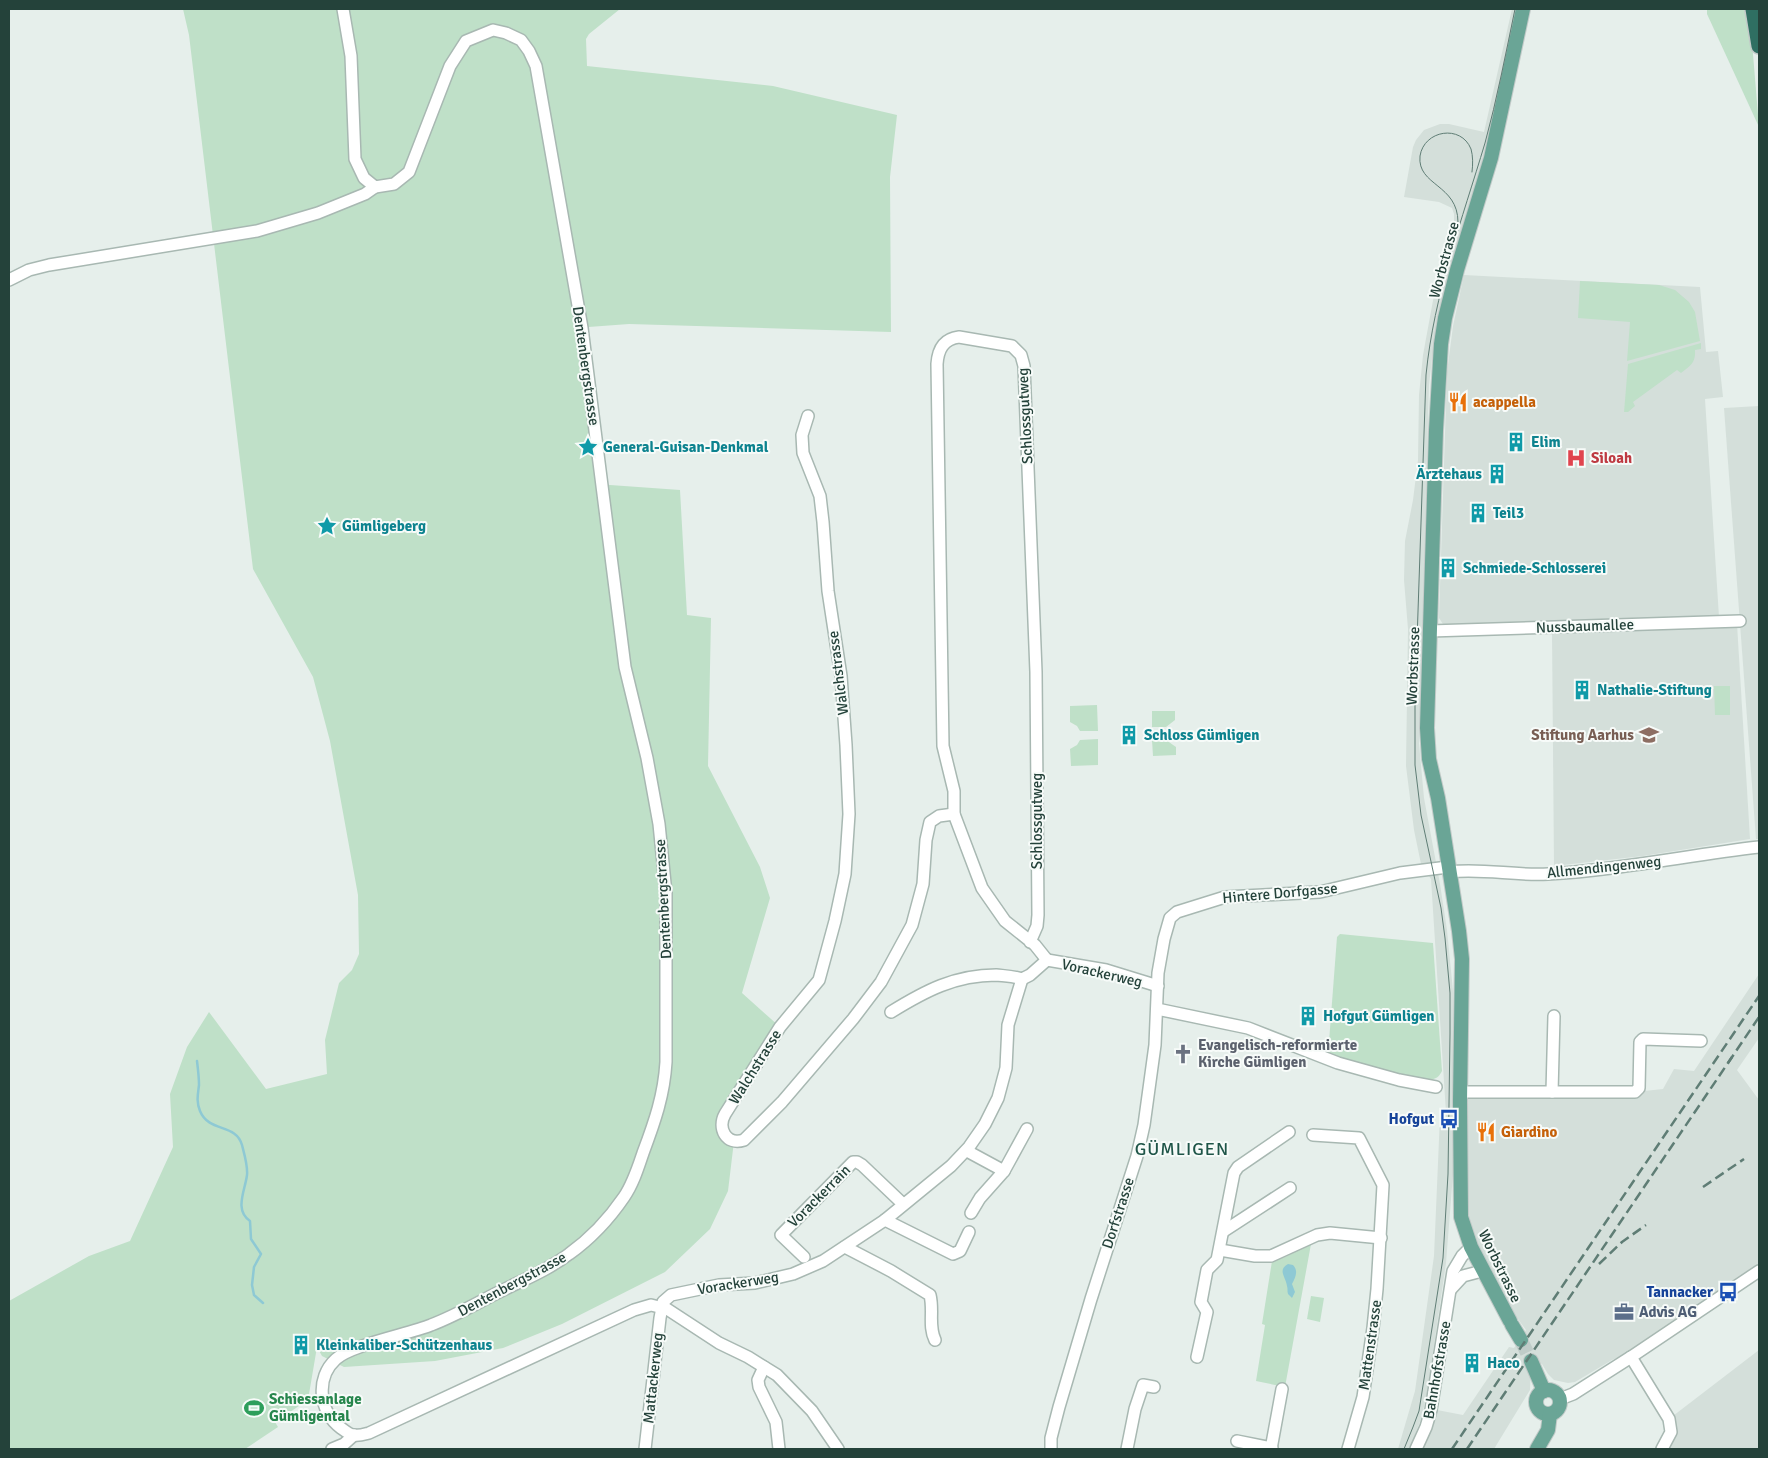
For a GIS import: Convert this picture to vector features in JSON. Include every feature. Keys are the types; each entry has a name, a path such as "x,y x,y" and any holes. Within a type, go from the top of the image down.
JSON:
{"highway":[{"path":"1753,9 1759,46"}],"main road":[{"name":"Worbstrasse","path":"1521,1340 1482,1271 1471,1247 1463,1227 1459,1203 1462,958 1427,743 1436,430 1441,344 1445,318 1457,270 1491,158 1523,9"},
{"path":"1531,1361 1544,1391"},
{"path":"1544,1391 1555,1392 1560,1399 1558,1409 1550,1414 1540,1410 1536,1404 1537,1397 1544,1391"},
{"path":"1537,1449 1548,1430 1550,1414"}],"street":[{"path":"343,9 351,56 355,159 364,178 375,187"},
{"name":"Dentenbergstrasse","path":"9,280 28,270 49,265 257,232 318,213 365,194 375,187 394,184 409,172 450,66 466,40 493,30 506,33 521,40 536,66 582,328 625,667 647,758 659,824 666,892 666,1062 661,1101 636,1173 625,1196 603,1223 578,1248 546,1268 447,1318 415,1331 349,1351 330,1365 324,1381 322,1401 333,1420 343,1430 354,1435"},
{"name":"Schlossgutweg","path":"954,814 954,791 943,746 941,728 937,364 939,352 944,344 950,339 959,337 1012,346 1021,354 1024,366 1036,672 1038,915 1037,926 1030,942"},
{"name":"Walchstrasse","path":"808,416 802,435 803,453 820,496 828,591 846,735 849,814 845,874 835,921 818,980 780,1026 725,1114 722,1121 722,1130 728,1139 737,1142 744,1140 782,1102 853,1019 881,982 912,925 923,884 926,840 930,822 935,818 954,814"},
{"name":"Nussbaumallee","path":"1430,631 1740,621"},
{"path":"954,814 977,877 988,898 1011,926 1047,960"},
{"name":"Allmendingenweg","path":"1448,870 1550,874 1628,866 1759,847"},
{"name":"Hintere Dorfgasse","path":"1174,915 1176,912 1225,897 1320,892 1400,874 1448,870"},
{"name":"Dorfstrasse","path":"1050,1449 1056,1416 1088,1308 1137,1156 1151,1080 1158,986 1166,928 1170,918 1174,915"},
{"name":"Vorackerweg","path":"662,1307 671,1295 719,1285 772,1280 810,1267 845,1247 885,1220 903,1204 926,1188 967,1151 985,1124 998,1098 1006,1068 1008,1025 1022,979 1030,976 1047,960 1106,970 1158,986"},
{"path":"892,1012 940,985 958,979 981,975 1012,976 1022,979"},
{"path":"1157,1009 1248,1028 1338,1063 1399,1080 1436,1087"},
{"path":"1552,1092 1554,1016"},
{"path":"1460,1092 1635,1092 1639,1088 1640,1042 1643,1039 1701,1040"},
{"path":"971,1213 980,1198 1004,1171 1027,1130"},
{"path":"1197,1357 1208,1312 1201,1302 1207,1270 1217,1260 1220,1250 1234,1173 1238,1167 1289,1132"},
{"name":"Mattenstrasse","path":"1313,1135 1359,1138 1382,1184 1378,1289 1363,1397 1348,1449"},
{"path":"967,1151 1004,1171"},
{"name":"Vorackerrain","path":"804,1256 781,1235 853,1162 862,1165 903,1204"},
{"path":"1224,1231 1290,1188"},
{"path":"885,1220 953,1254 960,1251 969,1232"},
{"path":"1220,1250 1255,1256 1271,1256 1317,1235 1330,1233 1380,1238"},
{"path":"845,1247 891,1271 930,1295 933,1305 931,1332 935,1340"},
{"name":"Bahnhofstrasse","path":"1416,1449 1431,1410 1455,1266 1471,1247"},
{"path":"1451,1289 1463,1276 1482,1271"},
{"path":"1560,1399 1573,1394 1631,1358 1759,1271"},
{"path":"332,1449 344,1444 354,1435 369,1433 387,1426 634,1310 651,1305 662,1307 719,1343 777,1375 812,1411 838,1449"},
{"name":"Mattackerweg","path":"645,1449 662,1307"},
{"path":"1631,1358 1669,1418 1671,1432 1662,1449"},
{"path":"764,1367 758,1380 759,1387 776,1422 779,1449"},
{"path":"1127,1449 1135,1409 1143,1385 1154,1387"},
{"path":"1237,1442 1271,1449 1282,1389"}],"shaded area":[{"path":"1512,9 1518,9 1492,134 1442,299 1429,385 1419,743 1424,798 1447,930 1453,991 1455,1116 1453,1174 1446,1263 1427,1393 1421,1419 1411,1445 1408,1449 1398,1449 1415,1391 1434,1256 1440,1116 1446,1113 1431,879 1421,864 1414,830 1406,766 1408,629 1404,580 1405,541 1418,460 1419,395 1423,355 1434,295 1454,229 1452,208 1439,202 1404,197 1413,147 1424,130 1440,124 1449,124 1484,132"},
{"name":"Siloah","path":"1464,275 1700,287 1706,352 1718,351 1723,397 1705,399 1719,617 1445,627 1439,618 1447,372 1453,326"},
{"path":"1759,406 1759,839 1756,839 1724,408"},
{"name":"Stiftung Aarhus","path":"1737,624 1750,839 1643,856 1554,866 1552,631"},
{"path":"1759,974 1759,1038 1737,1070 1759,1100 1759,1271 1654,1341 1612,1360 1575,1382 1568,1383 1554,1380 1542,1364 1531,1361 1530,1390 1494,1449 1420,1449 1437,1410 1463,1415 1509,1347 1514,1348 1526,1330 1482,1271 1463,1227 1460,1092 1635,1092 1663,1089 1674,1069 1694,1071"},
{"path":"1759,1350 1759,1449 1666,1449 1669,1419"}],"green space":[{"path":"183,9 620,9 589,34 586,39 587,66 773,86 897,115 890,177 891,332 629,324 575,328 596,484 680,490 687,615 711,618 708,766 760,867 770,898 742,993 780,1027 722,1121 734,1141 728,1191 710,1229 665,1272 562,1324 503,1348 435,1361 344,1367 322,1356 317,1347 308,1400 275,1422 278,1427 245,1449 9,1449 9,1301 89,1256 130,1241 173,1147 170,1094 187,1047 209,1012 266,1089 327,1074 325,1040 339,983 352,970 359,954 358,895 330,741 313,677 253,569 189,35"},
{"path":"1707,9 1747,9 1752,42 1759,127 1707,14"},
{"path":"1580,281 1659,285 1675,290 1689,302 1695,312 1700,341 1627,361 1630,322 1578,318"},
{"path":"1701,343 1701,349 1695,350 1695,358 1690,366 1681,373 1677,370 1633,402 1635,406 1628,412 1624,412 1628,364"},
{"path":"1714,686 1730,686 1730,715 1715,715"},
{"path":"1097,705 1098,731 1080,731 1077,726 1070,722 1070,706"},
{"path":"1152,711 1175,711 1175,720 1166,727 1152,727"},
{"path":"1098,739 1098,765 1071,766 1070,749 1077,745 1080,740"},
{"path":"1152,740 1166,740 1176,747 1176,755 1153,756"},
{"path":"1340,934 1433,943 1442,1071 1440,1075 1429,1080 1374,1069 1328,1055 1337,937"},
{"path":"1311,1244 1285,1387 1256,1381 1265,1325 1262,1324 1272,1261 1285,1257"},
{"path":"1311,1296 1324,1298 1320,1322 1307,1319"}],"water":[{"path":"1288,1264 1295,1267 1296,1272 1292,1284 1295,1292 1292,1298 1288,1294 1283,1274 1283,1269"}],"waterway":[{"path":"197,1061 200,1111 204,1118 239,1138 242,1145 247,1171 241,1206 245,1217 250,1221 251,1239 261,1254 254,1267 252,1285 254,1295 263,1303"}],"tunnel":[{"path":"1521,1340 1531,1361"}],"tram line":[{"path":"1404,1449 1419,1411 1443,1258 1448,1174 1450,993 1441,908 1421,815 1415,765 1415,700 1426,375 1435,315 1442,286 1485,143 1515,9"},
{"path":"1458,222 1452,200 1425,174 1421,166 1420,156 1423,147 1428,140 1443,133 1452,133 1459,136 1466,141 1471,149 1473,160 1472,172"}],"railway":[{"path":"1452,1449 1759,996"},
{"path":"1728,1063 1759,1017"},
{"path":"1467,1449 1732,1057"},
{"path":"1703,1187 1744,1159"},
{"path":"1599,1264 1622,1242 1646,1225"}],"place":[{"name":"acappella","path":"1458,402"},
{"name":"Elim","path":"1516,442"},
{"name":"General-Guisan-Denkmal","path":"588,447"},
{"name":"Siloah","path":"1576,458"},
{"name":"Ärztehaus","path":"1497,474"},
{"name":"Teil3","path":"1478,513"},
{"name":"Gümligeberg","path":"327,526"},
{"name":"Schmiede-Schlosserei","path":"1448,568"},
{"name":"Nathalie-Stiftung","path":"1582,690"},
{"name":"Schloss Gümligen","path":"1129,735"},
{"name":"Stiftung Aarhus","path":"1649,735"},
{"name":"Hofgut Gümligen","path":"1308,1016"},
{"name":"Evangelisch-reformierte Kirche Gümligen","path":"1183,1054"},
{"name":"Hofgut","path":"1449,1119"},
{"name":"Giardino","path":"1486,1132"},
{"name":"Tannacker","path":"1728,1292"},
{"name":"Advis AG","path":"1624,1312"},
{"name":"Kleinkaliber-Schützenhaus","path":"301,1345"},
{"name":"Haco","path":"1472,1363"},
{"name":"Schiessanlage Gümligental","path":"254,1408"}],"district":[{"name":"GÜMLIGEN","path":"1182,1149"}]}
